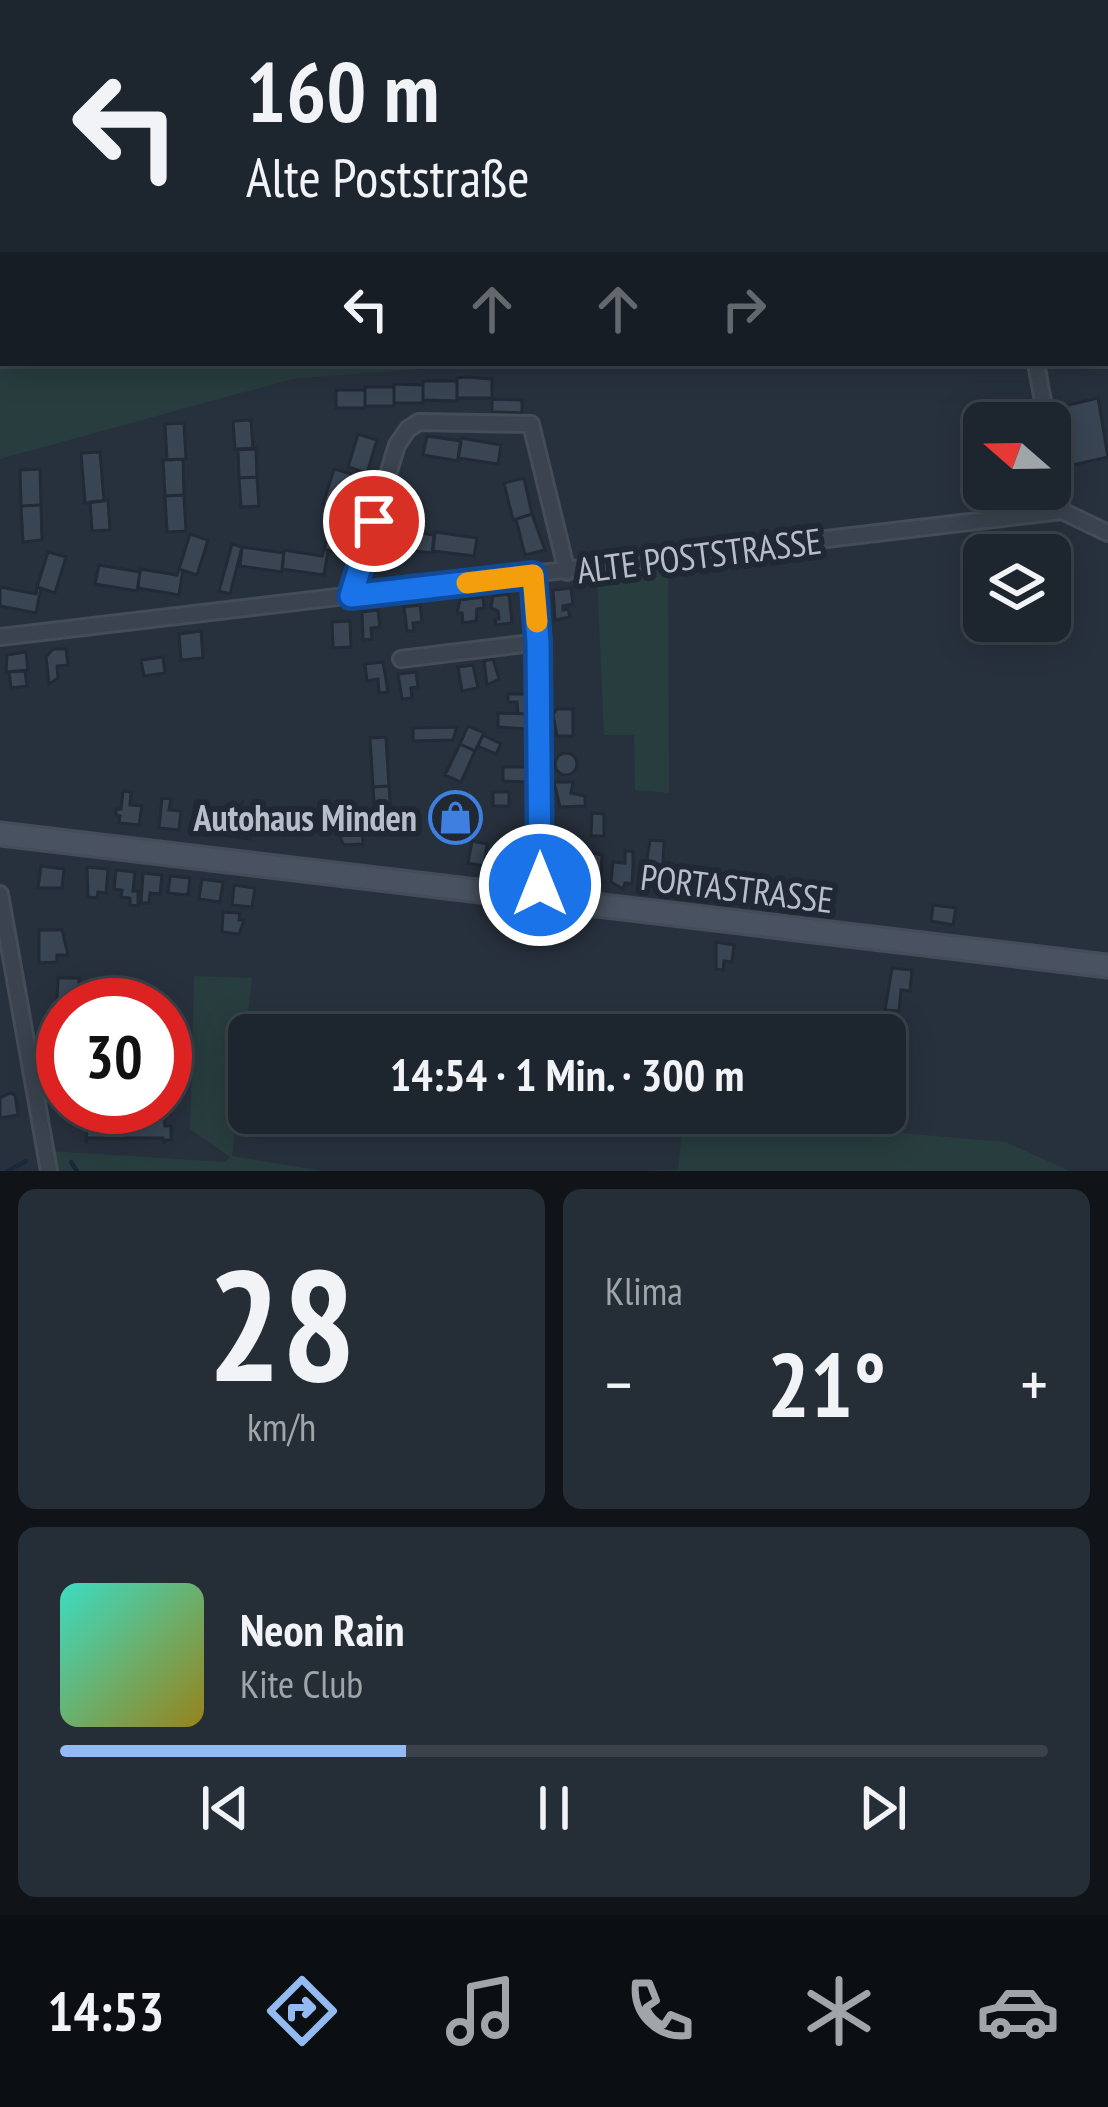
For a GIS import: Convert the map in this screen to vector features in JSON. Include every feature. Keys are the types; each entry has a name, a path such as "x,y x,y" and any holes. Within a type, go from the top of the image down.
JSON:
{"main road":[{"name":"PORTASTRASSE","path":"0,834 1108,966"}],"street":[{"path":"1037,366 1043,402"},
{"path":"351,596 398,446 408,429 419,422 531,424 567,572"},
{"path":"1062,511 1108,533"},
{"name":"ALTE POSTSTRASSE","path":"0,637 1062,511"},
{"path":"533,575 540,897"},
{"path":"401,659 538,642"},
{"path":"0,895 8,977 49,1171"}],"green space":[{"path":"0,366 457,366 292,379 0,459"},
{"path":"668,565 669,793 635,790 634,735 604,735 597,576"},
{"path":"194,976 252,978 248,1014 228,1014 232,1156 322,1171 56,1171 50,1151 225,1162 230,1157 192,1130"},
{"path":"906,1133 1006,1142 1069,1171 642,1171 678,1169 682,1134"}],"building":[{"path":"457,378 492,379 492,398 457,398"},
{"path":"423,381 457,381 457,401 423,400"},
{"path":"394,384 423,385 423,403 394,403"},
{"path":"365,387 394,387 394,406 365,406"},
{"path":"336,390 365,390 365,408 336,408"},
{"path":"1098,398 1108,457 1073,465 1071,404"},
{"path":"492,399 522,400 522,413 492,412"},
{"path":"251,420 253,449 235,450 233,421"},
{"path":"184,423 186,459 167,460 165,424"},
{"path":"358,434 377,440 367,473 348,467"},
{"path":"427,436 461,441 458,461 423,455"},
{"path":"461,438 501,445 498,464 458,458"},
{"path":"256,448 257,477 239,478 238,449"},
{"path":"100,452 104,501 85,503 81,453"},
{"path":"183,459 184,495 165,496 163,460"},
{"path":"40,469 41,505 21,506 20,470"},
{"path":"334,469 352,474 341,510 323,504"},
{"path":"257,477 259,506 241,507 239,478"},
{"path":"524,478 532,514 513,520 504,483"},
{"path":"184,495 186,531 167,532 165,496"},
{"path":"108,500 110,530 92,531 90,502"},
{"path":"41,505 42,540 23,542 21,506"},
{"path":"334,514 352,519 342,555 324,549"},
{"path":"532,514 545,550 525,555 516,519"},
{"path":"383,526 393,528 382,570 372,568"},
{"path":"393,529 434,535 432,553 390,548"},
{"path":"435,532 477,538 474,556 433,551"},
{"path":"190,534 208,540 197,575 179,569"},
{"path":"232,544 242,547 230,594 219,591"},
{"path":"242,547 284,553 282,572 240,566"},
{"path":"284,550 322,556 328,550 324,575 282,569"},
{"path":"48,552 66,557 55,593 37,587"},
{"path":"99,565 140,572 137,591 95,584"},
{"path":"140,569 177,575 183,570 179,595 138,588"},
{"path":"0,587 36,594 37,587 41,588 36,613 0,606"},
{"path":"571,588 573,604 563,606 570,617 555,620 553,590"},
{"path":"509,594 512,623 496,625 499,619 498,611 491,608 493,596"},
{"path":"483,597 484,608 477,609 476,621 463,623 462,613 457,613 460,600"},
{"path":"420,605 422,622 413,623 414,631 407,631 404,607"},
{"path":"378,610 380,627 371,628 372,639 363,640 362,612"},
{"path":"350,621 351,647 333,648 332,622"},
{"path":"201,631 203,658 181,660 179,634"},
{"path":"53,649 66,649 68,665 57,666 58,678 49,684 46,657"},
{"path":"26,652 28,670 6,672 7,655"},
{"path":"163,657 165,673 144,676 141,660"},
{"path":"493,659 499,679 487,685 484,661"},
{"path":"383,662 388,692 379,693 378,679 367,681 365,664"},
{"path":"473,665 478,688 462,691 458,667"},
{"path":"25,671 27,686 11,688 9,672"},
{"path":"416,672 418,687 411,688 412,698 402,699 398,674"},
{"path":"508,694 527,694 527,714 518,714 517,702 508,702"},
{"path":"557,709 573,709 573,736 557,736 553,714"},
{"path":"498,713 527,714 527,729 498,727"},
{"path":"468,726 484,733 475,751 460,744"},
{"path":"457,727 453,740 413,741 413,728"},
{"path":"483,735 501,744 496,754 478,746"},
{"path":"386,737 389,786 373,787 370,738"},
{"path":"460,744 475,751 461,782 445,775"},
{"path":"566,753 577,764 566,775 555,764"},
{"path":"503,767 527,767 527,782 503,781"},
{"path":"554,782 573,782 571,793 585,796 585,806 560,807"},
{"path":"389,786 391,815 375,816 373,787"},
{"path":"123,791 131,792 130,805 142,806 139,825 119,823 116,809 121,809"},
{"path":"493,792 509,792 509,806 493,806"},
{"path":"162,798 171,799 169,810 181,811 179,830 159,828"},
{"path":"195,802 205,803 203,814 215,816 212,834 191,831"},
{"path":"233,802 242,803 240,820 252,821 250,839 229,836 230,828 226,828"},
{"path":"592,813 604,814 604,836 591,836"},
{"path":"350,814 351,825 362,825 363,844 344,845 341,840 340,815"},
{"path":"650,840 664,841 662,888 643,886"},
{"path":"472,841 487,844 484,866 468,863"},
{"path":"625,851 633,851 633,866 632,884 625,883 623,889 611,882 613,862 625,863"},
{"path":"507,853 527,855 525,871 508,870"},
{"path":"592,853 602,855 601,881 581,878 583,859 591,860"},
{"path":"41,866 64,869 62,888 38,888"},
{"path":"87,867 108,869 106,893 98,892 97,898 88,897"},
{"path":"116,870 135,872 133,891 138,891 138,906 121,897 122,890 114,889"},
{"path":"143,873 162,875 160,894 150,893 149,903 141,903"},
{"path":"170,876 190,878 188,895 168,893"},
{"path":"202,879 223,882 220,902 199,899"},
{"path":"234,885 255,888 252,907 232,905"},
{"path":"933,905 956,908 953,925 931,921"},
{"path":"223,912 240,913 239,920 244,920 239,934 222,932"},
{"path":"39,930 62,930 68,955 57,955 57,962 39,963"},
{"path":"716,942 734,945 732,962 724,961 723,970 716,969"},
{"path":"892,968 912,970 910,991 901,990 899,1011 885,1010"},
{"path":"15,1095 18,1115 0,1118 0,1098"},
{"path":"87,1134 171,1134 164,1144 163,1138 88,1138 86,1143"}],"waterway":[{"path":"8,1171 26,1161"},
{"path":"71,1162 77,1171"}],"slow traffic":[{"path":"467,583 533,575 537,622"}],"place":[{"name":"Autohaus Minden","path":"456,817"}],"route":[{"path":"374,521 351,596 533,575 540,885"}]}
